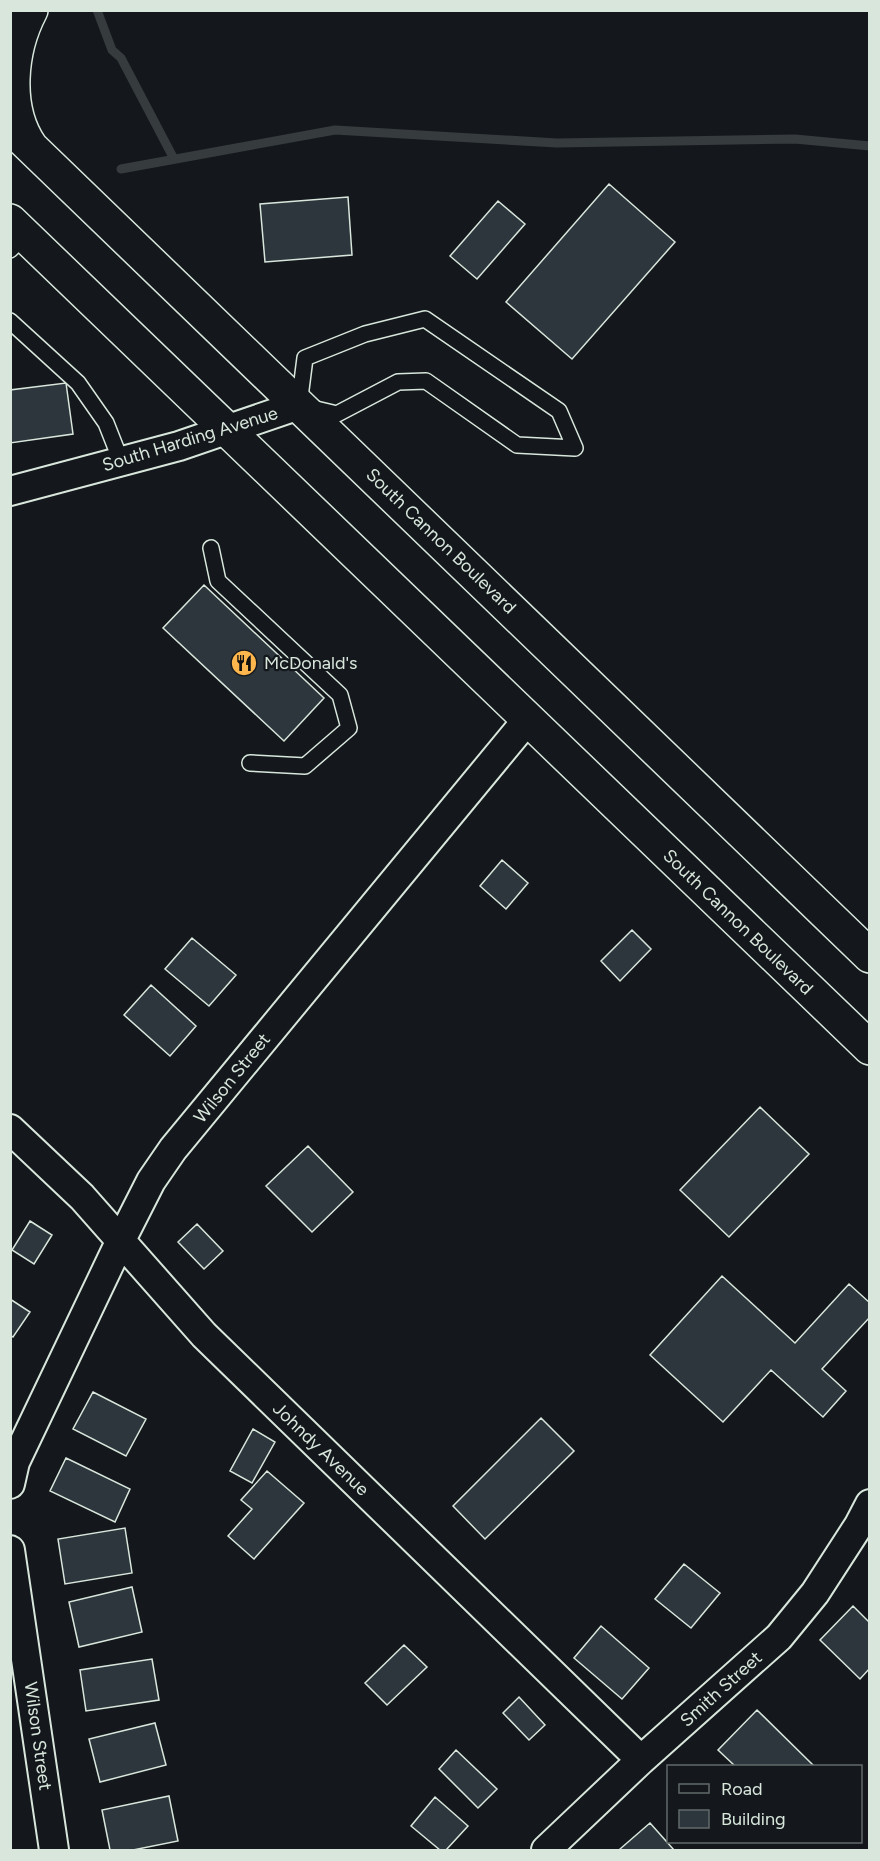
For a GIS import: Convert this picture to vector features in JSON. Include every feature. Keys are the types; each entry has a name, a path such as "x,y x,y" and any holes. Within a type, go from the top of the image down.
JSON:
{"main road":[{"path":"21,137 17,115 15,54 31,10"},
{"name":"South Cannon Boulevard","path":"21,137 870,956"},
{"name":"South Cannon Boulevard","path":"16,235 227,428 870,1048"}],"street":[{"name":"South Harding Avenue","path":"10,490 179,446 299,405"},
{"name":"Wilson Street","path":"10,1484 15,1462 151,1181 173,1149 528,719"},
{"name":"Johndy Avenue","path":"10,1129 82,1197 204,1335 641,1760"},
{"name":"Smith Street","path":"546,1851 641,1760 779,1637 815,1593 870,1504"},
{"name":"Wilson Street","path":"10,1550 54,1851"}],"lane":[{"path":"424,319 559,411 575,448 517,445 426,381 398,382 337,414 299,405 305,358 364,334 424,319"},
{"path":"10,321 78,383 106,423 121,461"},
{"path":"211,548 218,581 340,695 349,728 305,766 250,762"}],"building":[{"path":"609,184 675,242 572,359 506,302"},
{"path":"348,197 352,255 265,262 260,204"},
{"path":"498,201 525,224 477,279 450,256"},
{"path":"66,383 73,434 10,443 10,390"},
{"name":"McDonald's","path":"204,585 324,698 284,741 163,628"},
{"path":"502,860 528,883 506,909 480,886"},
{"path":"632,930 651,949 620,981 601,961"},
{"path":"192,938 236,975 209,1006 165,969"},
{"path":"151,985 196,1026 170,1056 124,1015"},
{"path":"760,1107 809,1154 729,1237 680,1190"},
{"path":"308,1146 353,1192 312,1232 266,1186"},
{"path":"30,1221 52,1235 34,1264 12,1250"},
{"path":"197,1224 223,1251 204,1269 178,1242"},
{"path":"722,1276 795,1343 849,1284 870,1303 870,1317 822,1369 846,1391 823,1417 771,1370 723,1422 650,1355"},
{"path":"10,1299 30,1312 13,1337 10,1335"},
{"path":"93,1392 146,1419 126,1456 73,1429"},
{"path":"541,1418 574,1451 485,1539 453,1506"},
{"path":"253,1429 275,1442 252,1483 230,1471"},
{"path":"66,1458 130,1489 115,1522 50,1491"},
{"path":"267,1471 304,1503 254,1559 228,1536 252,1509 241,1500"},
{"path":"125,1528 132,1573 65,1584 58,1539"},
{"path":"684,1564 720,1593 691,1628 655,1599"},
{"path":"132,1587 142,1632 79,1647 69,1602"},
{"path":"853,1606 870,1623 870,1668 860,1679 820,1640"},
{"path":"601,1626 649,1668 622,1699 574,1658"},
{"path":"404,1645 427,1667 387,1705 365,1683"},
{"path":"152,1659 159,1700 86,1711 80,1670"},
{"path":"519,1697 545,1725 529,1740 503,1713"},
{"path":"757,1710 813,1765 734,1765 718,1750"},
{"path":"155,1723 166,1765 100,1782 89,1739"},
{"path":"456,1750 497,1789 478,1808 439,1769"},
{"path":"169,1796 178,1841 133,1850 110,1850 102,1810"},
{"path":"435,1797 468,1826 446,1850 440,1850 411,1826"},
{"path":"650,1823 674,1850 622,1850 620,1849"}],"waterway":[{"path":"97,10 112,50 121,58 174,159"},
{"path":"121,169 335,130 557,143 795,139 870,146"}],"place":[{"name":"McDonald's","path":"244,663"}]}
